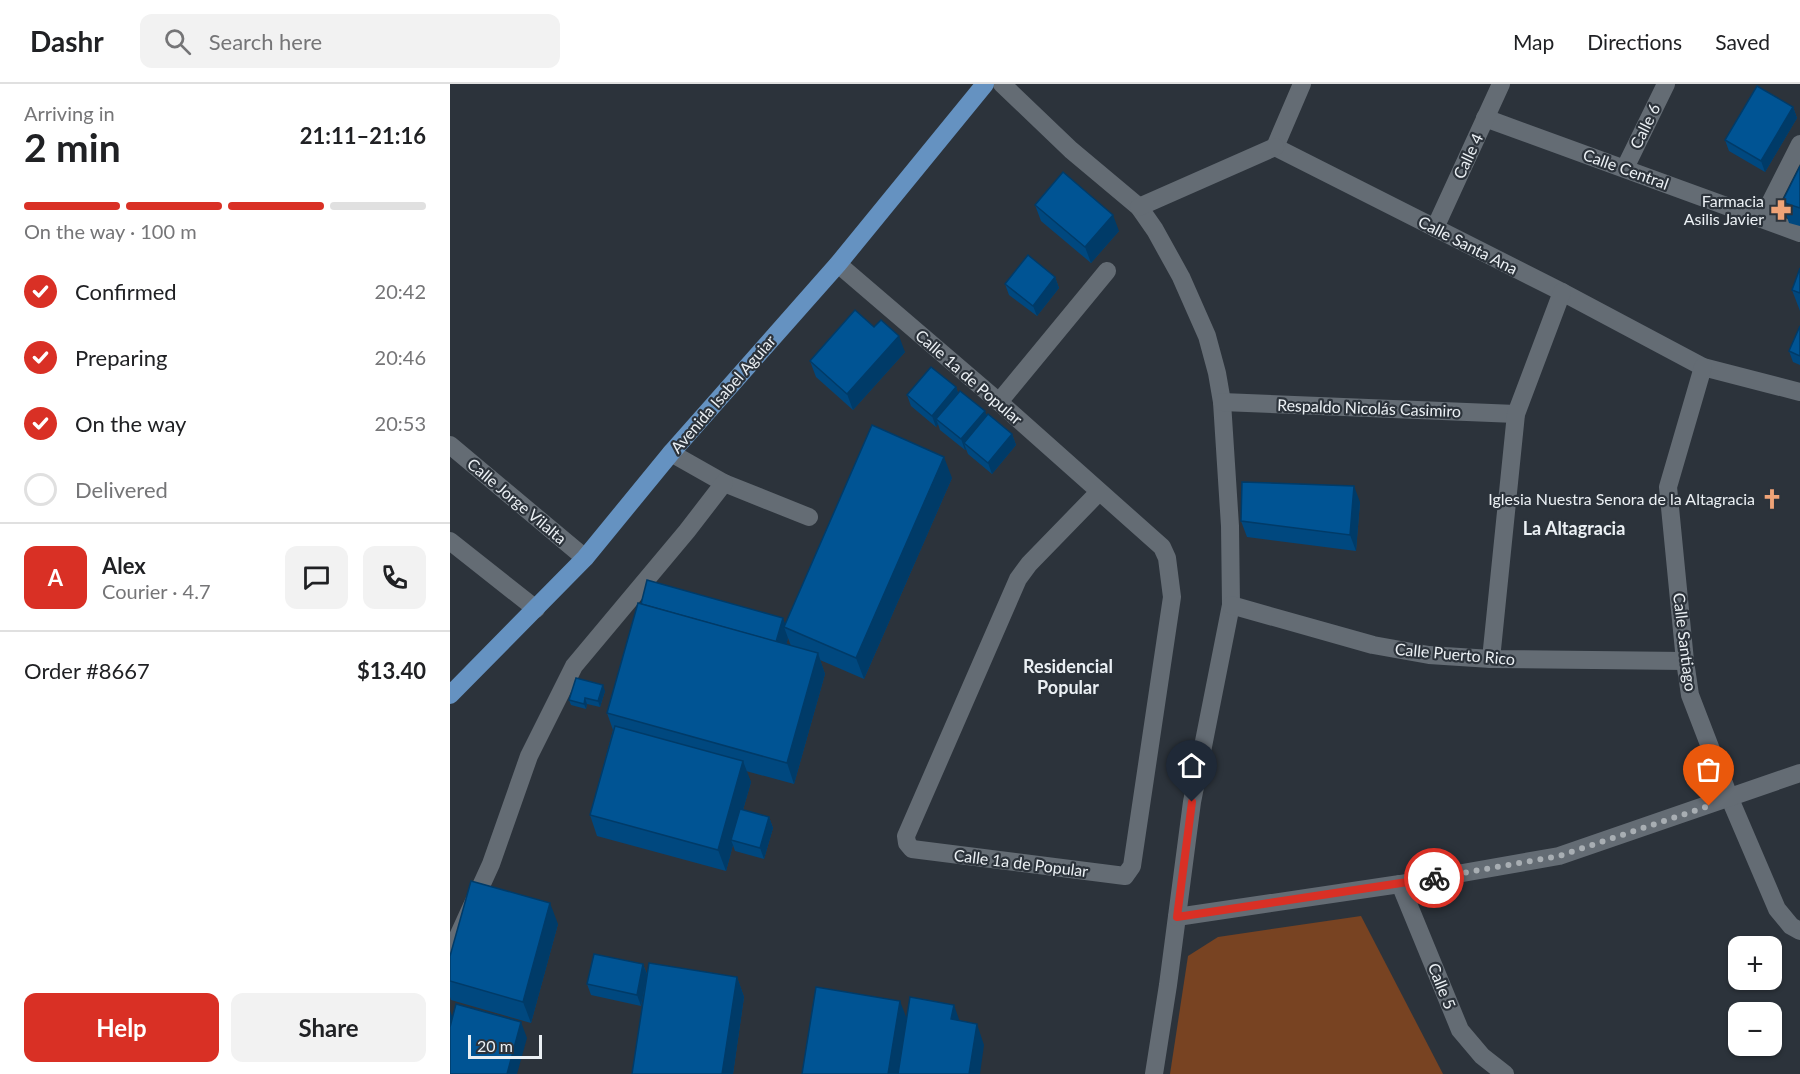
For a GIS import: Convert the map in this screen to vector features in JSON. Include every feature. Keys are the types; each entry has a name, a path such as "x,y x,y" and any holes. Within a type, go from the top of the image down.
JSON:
{"main road":[{"name":"Avenida Isabel Aguiar","path":"450,695 585,558 671,453 838,264 985,84"}],"street":[{"path":"1002,84 1071,150 1139,207 1155,230 1181,278 1207,336 1222,402 1230,525 1231,605 1192,802 1154,1074"},
{"path":"1139,207 1275,147 1302,84"},
{"name":"Calle 4","path":"1435,228 1501,84"},
{"name":"Calle 6","path":"1625,168 1666,84"},
{"name":"Calle Central","path":"1485,118 1800,233"},
{"path":"1762,219 1800,144"},
{"name":"Calle Santa Ana","path":"1275,147 1562,292 1703,367 1800,392"},
{"name":"Calle 1a de Popular","path":"838,264 999,402 1162,548 1167,558 1172,591 1132,866 1125,876 912,849 907,843 906,836 1018,579 1029,564 1099,492"},
{"path":"999,402 1107,271"},
{"path":"1491,660 1516,414 1562,292"},
{"name":"Calle Santiago","path":"1703,367 1668,487 1690,695 1730,799 1777,909 1791,926 1800,931"},
{"name":"Respaldo Nicolás Casimiro","path":"1222,402 1516,414"},
{"name":"Calle Jorge Vilalta","path":"450,445 585,558"},
{"path":"671,453 724,483 808,517"},
{"path":"450,954 490,864 530,756 574,666 687,531 724,483"},
{"path":"450,541 536,609"},
{"name":"Calle Puerto Rico","path":"1231,605 1396,651 1491,660 1685,661"},
{"path":"1177,917 1400,884 1559,856 1800,773"},
{"name":"Calle 5","path":"1400,884 1460,1030 1482,1056 1505,1074"}],"shaded area":[{"path":"1361,916 1443,1074 1170,1074 1188,956 1218,937"}],"building":[{"path":"1757,86 1793,107 1761,161 1725,140"},
{"path":"1800,166 1800,208 1782,202"},
{"path":"1063,172 1113,215 1085,247 1035,205"},
{"path":"1028,255 1055,277 1033,306 1005,284"},
{"path":"1800,268 1800,293 1792,290"},
{"path":"855,310 874,327 881,320 899,336 847,394 810,361"},
{"path":"1800,326 1800,356 1789,351"},
{"path":"931,367 956,387 932,416 907,395"},
{"path":"960,391 985,411 961,439 936,419"},
{"path":"988,414 1012,434 988,463 964,443"},
{"path":"872,425 944,457 856,658 784,627"},
{"path":"1242,482 1354,486 1350,535 1241,521"},
{"path":"647,580 783,618 776,642 641,604"},
{"path":"638,603 818,653 787,763 607,713"},
{"path":"576,678 603,685 598,701 585,698 584,704 569,700"},
{"path":"615,726 743,761 718,850 590,815"},
{"path":"740,809 769,817 760,848 731,840"},
{"path":"471,881 550,903 523,1002 450,981 450,956"},
{"path":"594,954 643,964 637,995 587,984"},
{"path":"649,963 737,977 722,1074 632,1074"},
{"path":"816,987 900,1001 888,1074 802,1074"},
{"path":"910,997 954,1005 951,1019 977,1024 969,1074 898,1074"},
{"path":"456,1004 521,1022 507,1074 450,1074 450,1027"}],"way so far":[{"path":"1434,878 1559,856 1709,806"}],"place":[{"name":"Farmacia Asilis Javier","path":"1781,210"},
{"name":"Iglesia Nuestra Senora de la Altagracia","path":"1772,499"}],"district":[{"name":"La Altagracia","path":"1574,529"},
{"name":"Residencial Popular","path":"1068,677"}],"route":[{"path":"1192,802 1177,917 1434,878"}]}
